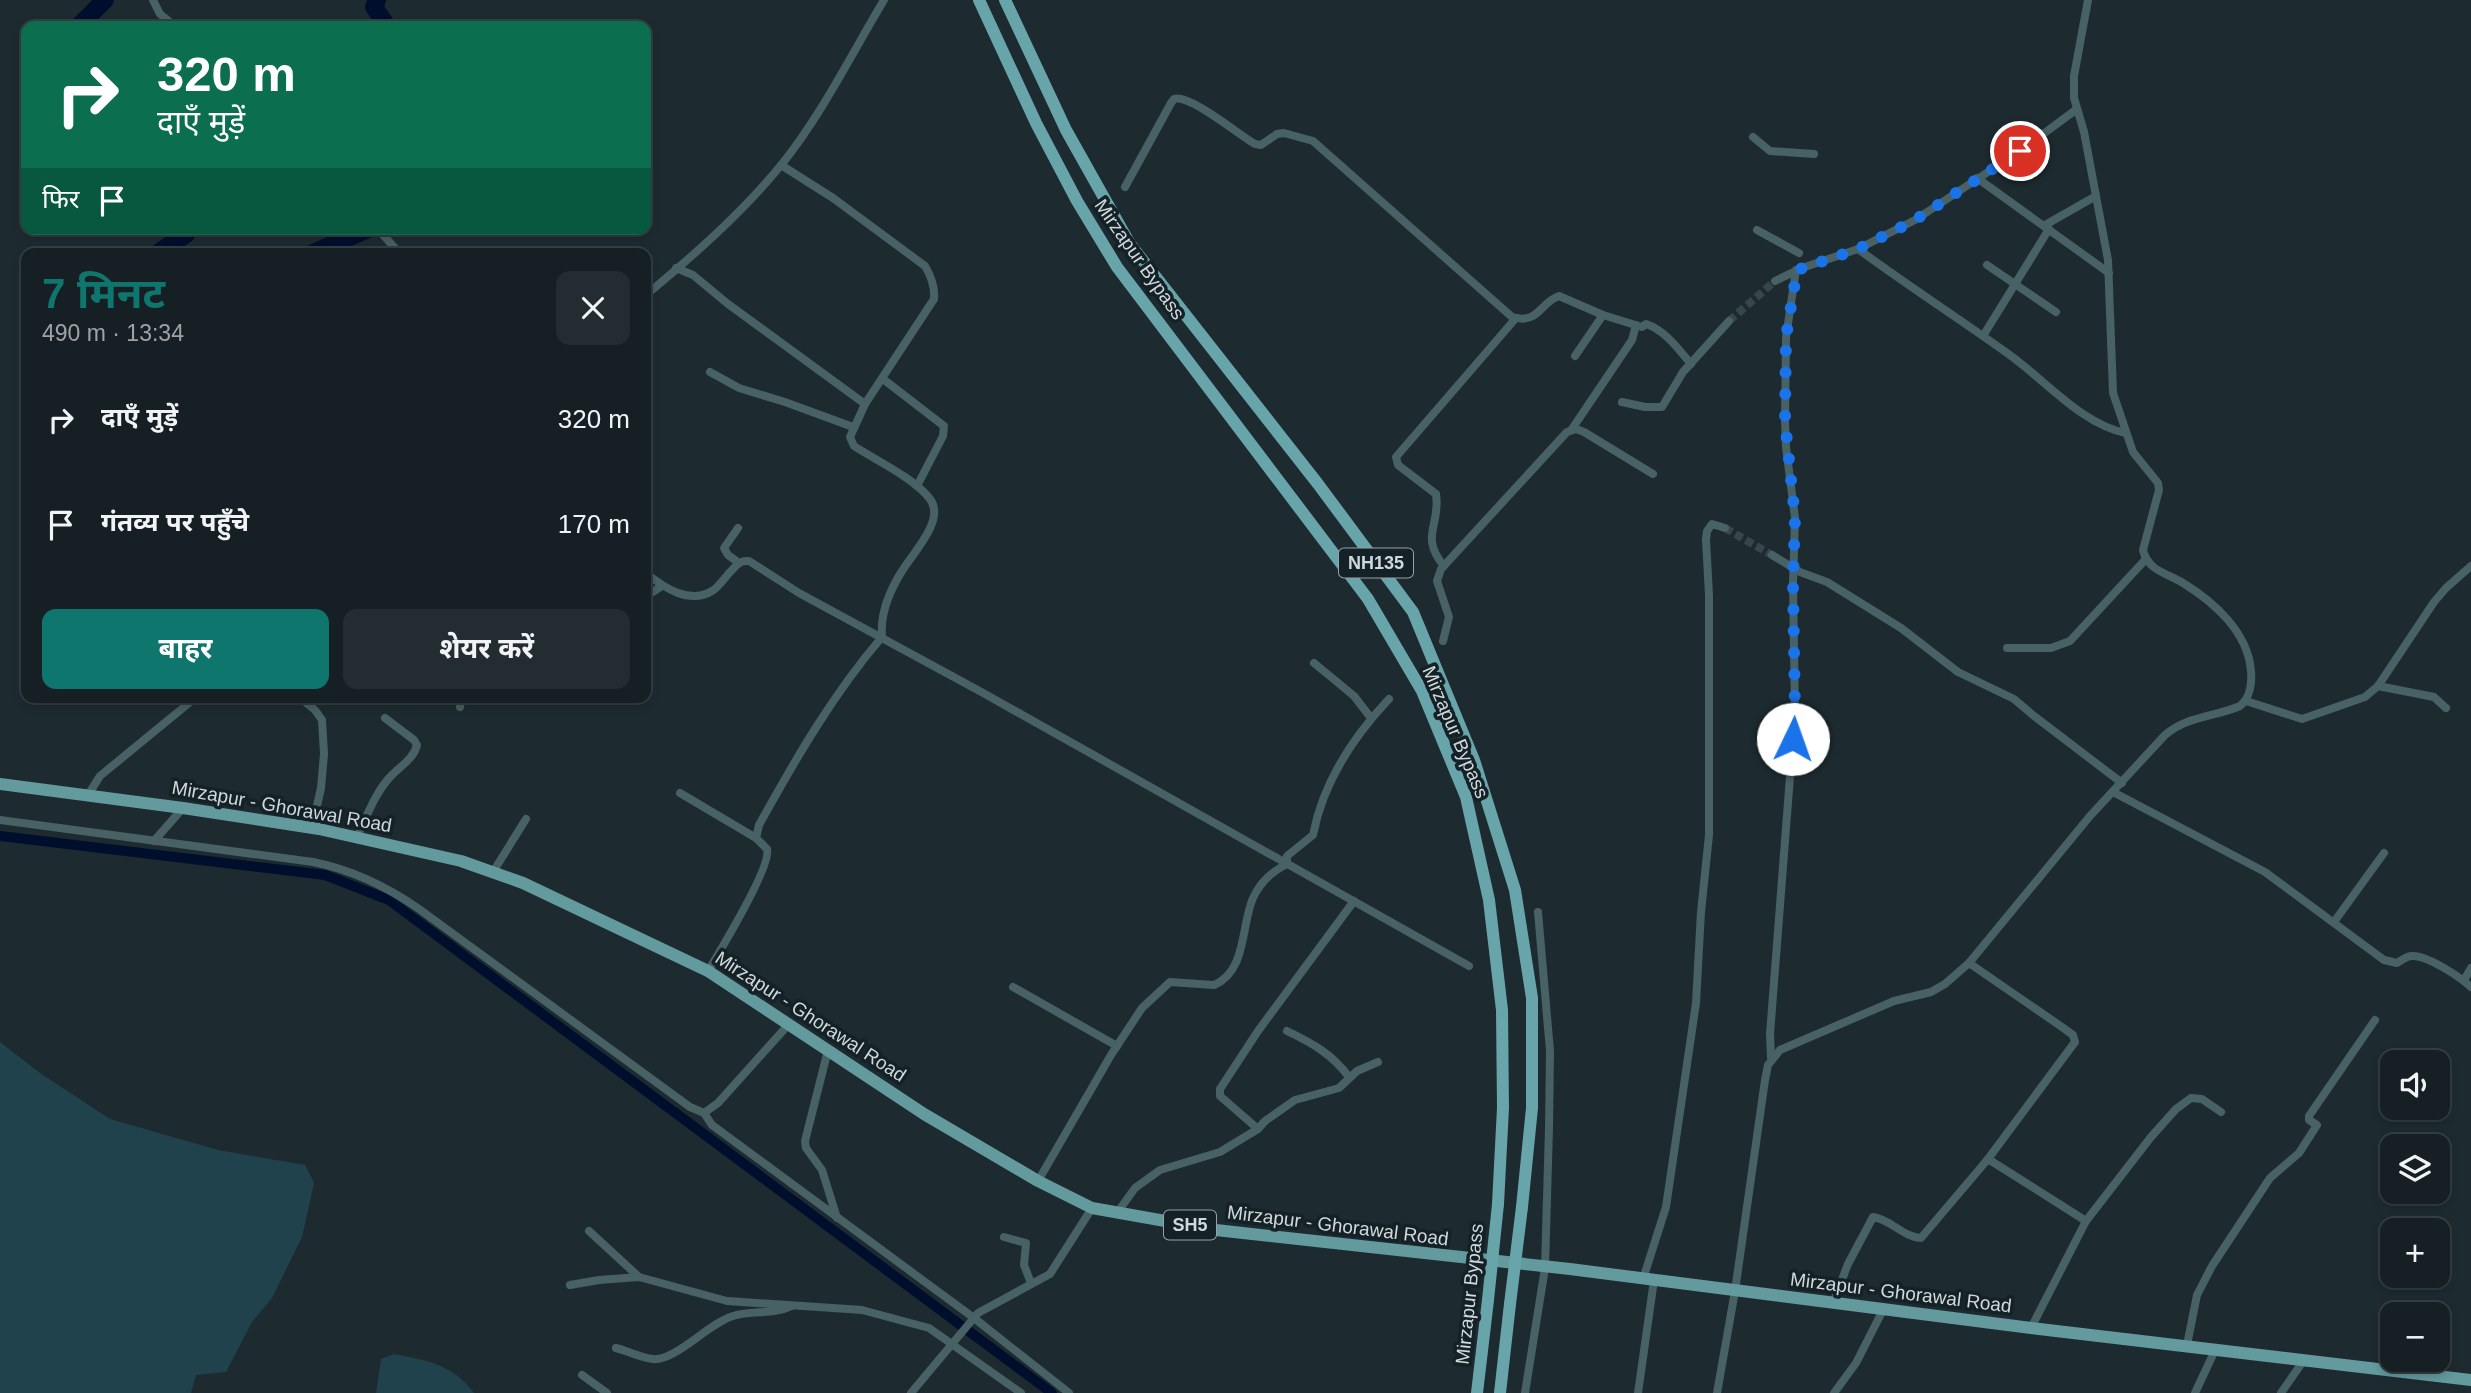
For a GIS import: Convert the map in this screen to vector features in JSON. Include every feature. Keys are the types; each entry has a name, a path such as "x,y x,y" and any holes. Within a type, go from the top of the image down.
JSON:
{"highway":[{"name":"Mirzapur Bypass","path":"979,0 1036,123 1077,201 1117,267 1368,599 1422,691 1466,797 1489,900 1502,1010 1503,1108 1498,1204 1478,1393"},
{"name":"NH135","path":"1005,0 1066,130 1130,244 1318,484 1413,612 1474,760 1515,890 1532,998 1532,1108 1500,1393"}],"main road":[{"name":"Mirzapur - Ghorawal Road","path":"0,784 312,828 461,861 493,872 560,899 708,971 924,1114 1038,1181 1092,1208 1216,1230 1648,1279 1883,1310 2471,1380"}],"street":[{"path":"153,0 160,14 169,21"},
{"path":"651,290 726,224 780,166 841,76 884,0"},
{"path":"1772,1057 1780,1050 1894,1001 1931,992 1945,984 1969,963 2090,816 2175,726 2236,708 2246,701 2252,680 2243,641 2225,616 2207,599 2154,569 2145,560 2143,550 2147,528 2158,499 2158,483 2133,452 2113,393 2109,273 2084,132 2074,98 2074,76 2088,0"},
{"path":"1125,187 1171,103 1177,97 1194,104 1255,145 1261,145 1284,133 1313,141 1516,318"},
{"path":"1775,281 1797,270 1858,249 1915,220 2020,151 2077,109"},
{"path":"1753,137 1770,151 1814,154"},
{"path":"756,838 760,825 814,732 859,664 882,637 881,622 892,591 928,533 934,513 929,498 916,486 855,446 850,437 865,404 934,299 929,273 925,266 832,198 780,166"},
{"path":"1977,178 2109,273"},
{"path":"1983,336 2047,227 2096,197"},
{"path":"1757,230 1799,253"},
{"path":"383,235 395,248"},
{"path":"1858,249 1911,289 2009,354 2095,421 2113,431 2126,433"},
{"path":"1987,265 2056,313"},
{"path":"676,268 693,275 728,304 865,404"},
{"path":"1717,1393 1735,1291 1765,1080 1772,1057 1770,1034 1795,712 1795,518 1786,447 1785,365 1786,337 1797,270"},
{"path":"1444,566 1435,556 1431,543 1436,494 1398,465 1396,457 1516,318 1534,316 1559,296 1603,315 1636,325 1654,327 1677,347 1691,364"},
{"path":"1575,356 1603,315"},
{"path":"1622,402 1644,407 1662,407 1691,364 1730,321"},
{"path":"1443,641 1449,617 1437,581 1444,566 1572,429 1632,340 1636,325"},
{"path":"710,373 739,388 853,427"},
{"path":"883,379 944,426 943,436 916,486"},
{"path":"1572,429 1584,432 1653,474"},
{"path":"1638,1393 1648,1279 1666,1207 1696,1003 1709,835 1710,664 1707,531 1712,524 1725,528"},
{"path":"738,528 724,550 739,563"},
{"path":"1772,555 1806,575 1827,582 1901,628 1958,672 2014,699 2122,783"},
{"path":"2007,648 2051,648 2070,641 2145,560"},
{"path":"651,577 678,594 707,593 739,563 749,561 799,593 1469,966"},
{"path":"2246,701 2302,719 2365,697 2378,686 2434,602 2471,566"},
{"path":"651,593 662,586"},
{"path":"1314,663 1354,696 1371,718"},
{"path":"2378,686 2434,697 2446,708"},
{"path":"1287,864 1287,856 1313,835 1317,814 1351,745 1389,699"},
{"path":"88,795 100,776 189,703"},
{"path":"306,703 322,720 324,754 321,788 312,828"},
{"path":"357,837 387,780 416,750 414,740 384,718"},
{"path":"2113,792 2265,872 2389,963 2397,963 2413,956 2436,964 2471,987"},
{"path":"680,793 756,838 767,849 768,860 708,971"},
{"path":"154,841 183,808"},
{"path":"493,872 526,819"},
{"path":"0,820 313,862 359,874 401,897 690,1107 704,1113 712,1125 1069,1393"},
{"path":"2334,922 2384,853"},
{"path":"1038,1181 1142,1008 1170,982 1214,985 1220,982 1237,957 1257,890 1270,873 1287,864"},
{"path":"1258,1129 1220,1096 1220,1089 1258,1031 1354,901"},
{"path":"1525,1393 1545,1268 1550,1051 1538,912"},
{"path":"1833,1303 1848,1264 1873,1217 1880,1218 1911,1237 1921,1238 1988,1159 2075,1042 2073,1035 1969,963"},
{"path":"2464,980 2471,968"},
{"path":"1013,987 1117,1046"},
{"path":"2187,1345 2197,1295 2212,1266 2270,1178 2300,1153 2309,1141 2317,1125 2309,1120 2309,1116 2375,1020"},
{"path":"704,1113 718,1103 789,1024"},
{"path":"1287,1031 1318,1046 1339,1063 1349,1077"},
{"path":"828,1050 805,1141 806,1148 825,1179 837,1218"},
{"path":"1117,1213 1135,1188 1160,1170 1220,1152 1258,1129 1295,1100 1339,1088 1349,1077 1378,1062"},
{"path":"2031,1328 2087,1221 2151,1138 2176,1110 2191,1098 2202,1099 2221,1112"},
{"path":"1988,1159 2087,1221"},
{"path":"911,1393 981,1310 1050,1274 1092,1208"},
{"path":"589,1231 639,1277"},
{"path":"1004,1237 1026,1244 1024,1265 1031,1283"},
{"path":"570,1285 639,1277 727,1301 862,1310 929,1328 1021,1393"},
{"path":"616,1348 660,1359 668,1357 699,1334 729,1317 775,1312 794,1304"},
{"path":"1834,1393 1856,1363 1883,1310"},
{"path":"2195,1393 2216,1348"},
{"path":"2281,1393 2304,1360"},
{"path":"582,1375 607,1393"}],"shaded area":[{"path":"0,1042 40,1073 110,1119 218,1150 305,1165 314,1183 302,1237 272,1298 252,1322 226,1372 196,1375 191,1393 0,1393"},
{"path":"394,1354 438,1365 458,1376 474,1393 376,1393 381,1359"}],"waterway":[{"path":"84,21 105,0"},
{"path":"377,0 374,7 384,21"},
{"path":"166,248 185,235"},
{"path":"325,248 354,235"},
{"path":"0,836 325,875 389,900 1052,1393"}],"tunnel":[{"path":"1729,321 1775,281"},
{"path":"1725,528 1772,555"}],"route":[{"path":"1793,739 1795,518 1785,421 1786,337 1797,270 1858,249 1915,220 2020,151"}]}
